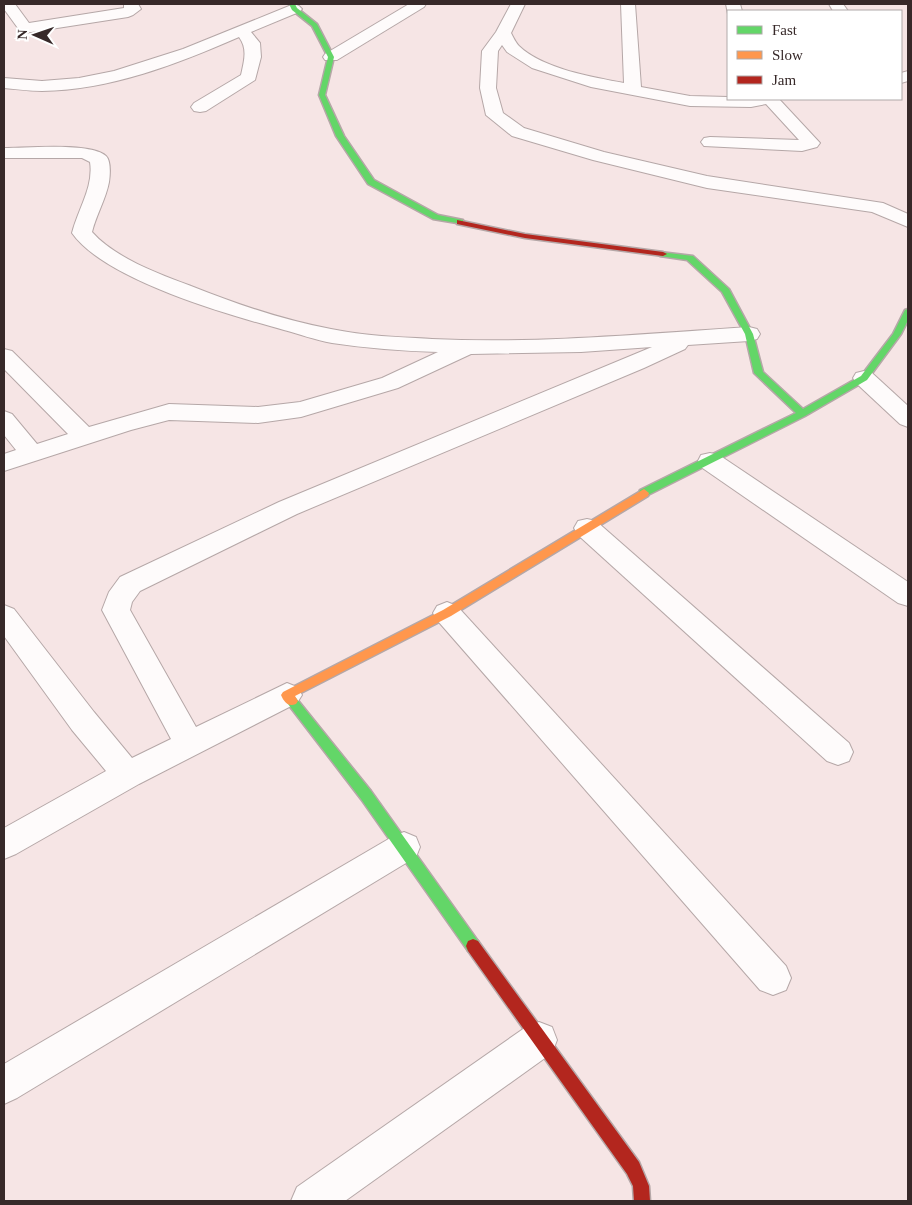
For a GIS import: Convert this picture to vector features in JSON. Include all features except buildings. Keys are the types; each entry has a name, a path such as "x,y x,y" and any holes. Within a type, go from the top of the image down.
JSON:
{"street":[{"path":"8,4 26,28 128,12 134,9 131,4"},
{"path":"331,57 419,4"},
{"path":"518,4 503,33 490,52 488,88 495,115 518,132 599,156 698,180 876,207 908,221"},
{"path":"628,4 633,90"},
{"path":"4,83 31,87 70,85 141,70 241,30 293,6 314,25 331,57 322,95 340,136 371,182 436,217 525,236 690,258 726,291 748,334 760,373 802,414"},
{"path":"200,107 249,77 253,57 252,43 241,30"},
{"path":"503,33 513,49 538,65 591,82 690,101 756,100"},
{"path":"710,142 802,146 810,143 771,100"},
{"path":"4,153 84,153 99,159 101,170 99,187 86,214 82,233 103,252 151,278 230,309 331,336 406,344 468,347 581,344 748,334"},
{"path":"4,844 128,775 447,613 588,528 631,499 802,414 864,378 897,334 908,312"},
{"path":"190,745 140,650 116,610 119,599 130,584 288,508 636,363 689,338"},
{"path":"4,463 169,412 258,414 301,408 390,383 468,347"},
{"path":"4,356 86,437"},
{"path":"864,378 908,419"},
{"path":"4,419 32,454"},
{"path":"710,461 908,596"},
{"path":"588,528 838,752"},
{"path":"447,613 774,978"},
{"path":"4,616 128,775"},
{"path":"287,695 366,795 539,1040 634,1168 641,1186 642,1201"},
{"path":"4,1085 404,847"},
{"path":"312,1201 539,1040"}],"traffic: fast":[{"path":"292,4 294,9 315,25 331,57 322,95 340,136 371,182 436,217 460,222"},
{"path":"663,254 690,258 726,291 749,334 759,373 802,414 864,378 897,334 908,312"},
{"path":"644,493 802,414"},
{"path":"292,701 366,795 473,946"}],"traffic: slow":[{"path":"292,701 287,695 447,613 644,493"}],"traffic: jam":[{"path":"460,222 525,236 663,254"},
{"path":"473,946 633,1168 641,1186 642,1201"}]}
